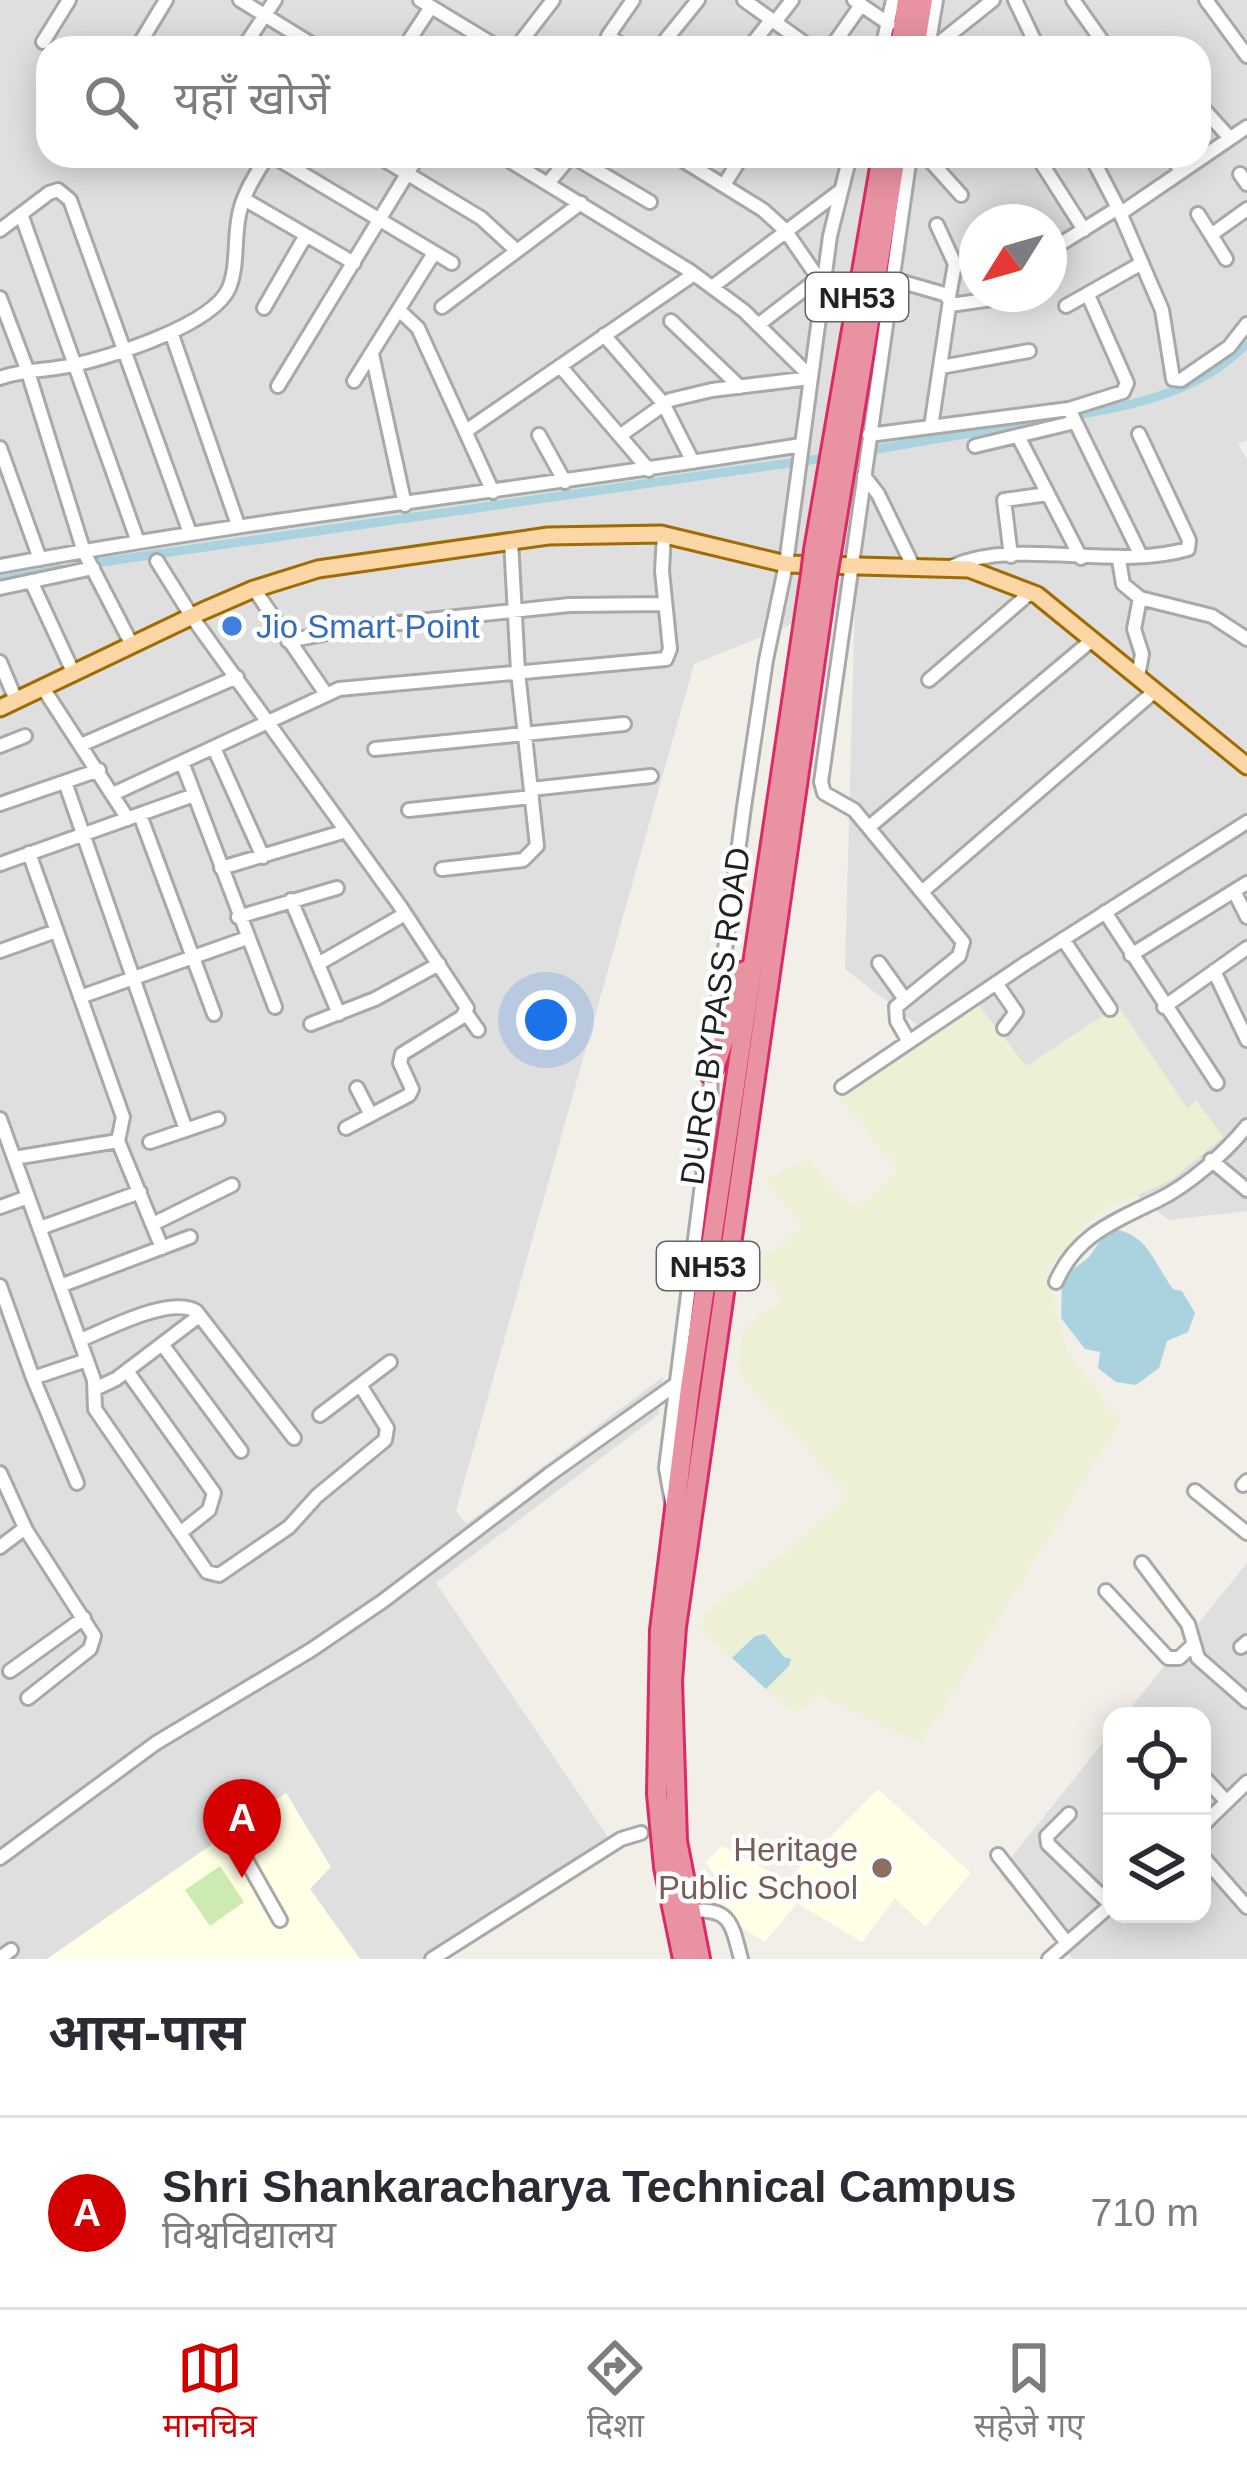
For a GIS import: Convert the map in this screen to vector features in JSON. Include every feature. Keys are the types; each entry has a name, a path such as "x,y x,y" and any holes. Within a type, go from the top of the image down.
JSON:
{"highway":[{"path":"902,36 907,0"},
{"path":"917,36 923,0"},
{"name":"DURG BYPASS ROAD","path":"850,436 881,168"},
{"name":"DURG BYPASS ROAD","path":"700,1959 677,1841 676,1627 822,552 834,475 850,436 894,168"},
{"name":"DURG BYPASS ROAD","path":"683,1959 664,1867 656,1742 660,1630 753,960 819,575"},
{"path":"710,1074 723,1046 734,994 753,960"}],"main road":[{"path":"0,708 254,589 341,563 511,540 664,534 786,564 969,569 1030,593 1247,766"}],"street":[{"path":"47,36 69,0"},
{"path":"144,36 166,0"},
{"path":"240,0 299,36"},
{"path":"250,36 274,0"},
{"path":"412,36 431,7 451,0"},
{"path":"608,36 633,0"},
{"path":"668,36 698,0"},
{"path":"744,0 794,36"},
{"path":"759,36 792,0"},
{"path":"885,36 893,0"},
{"path":"932,36 936,0"},
{"path":"946,36 993,0"},
{"path":"1015,0 1032,36"},
{"path":"1073,0 1098,36"},
{"path":"1206,0 1247,56"},
{"path":"523,36 546,2"},
{"path":"838,36 858,3 889,24"},
{"path":"431,7 479,36"},
{"path":"1211,117 1228,136"},
{"path":"1211,148 1247,127"},
{"path":"0,378 78,365 171,332 215,306 227,293 244,199 263,168"},
{"path":"290,168 452,263"},
{"path":"397,168 481,218 517,251"},
{"path":"278,386 411,168"},
{"path":"525,168 712,287 810,377"},
{"path":"549,182 561,168"},
{"path":"592,168 650,202"},
{"path":"696,168 785,230 821,282"},
{"path":"724,185 735,168"},
{"path":"676,1511 666,1468 710,1121 710,1074 759,705 786,564 821,282 847,168"},
{"path":"908,168 892,279 850,436 863,476 878,494 914,568"},
{"path":"937,168 961,195"},
{"path":"1045,168 1084,230"},
{"path":"1097,168 1165,318 1174,380 1229,346 1247,324"},
{"path":"1067,240 1184,168"},
{"path":"0,230 49,193 58,190 70,200 190,533"},
{"path":"712,287 842,190"},
{"path":"244,199 354,263"},
{"path":"442,307 581,203"},
{"path":"1211,235 1247,209"},
{"path":"21,214 138,542"},
{"path":"1198,214 1226,259"},
{"path":"932,427 955,264 937,225"},
{"path":"263,308 306,235"},
{"path":"354,381 434,253"},
{"path":"1067,306 1142,263"},
{"path":"466,431 694,274"},
{"path":"892,279 959,300"},
{"path":"758,326 821,282"},
{"path":"975,446 1019,438 1126,388 1088,295"},
{"path":"0,298 84,552 132,645"},
{"path":"399,310 418,328 493,492"},
{"path":"671,321 740,387"},
{"path":"171,332 238,525"},
{"path":"604,335 663,403 693,462"},
{"path":"940,367 1029,351"},
{"path":"372,354 405,505"},
{"path":"560,366 649,470"},
{"path":"621,435 663,403 810,377"},
{"path":"850,436 1072,416"},
{"path":"1072,416 1141,556"},
{"path":"952,567 981,555 1119,560 1186,550 1190,544 1138,434"},
{"path":"539,435 565,482"},
{"path":"1019,438 1081,558"},
{"path":"0,566 238,525 405,505 801,445"},
{"path":"0,448 40,559"},
{"path":"863,476 821,782 824,793 847,804 959,933 963,950 904,998 895,1014 909,1042"},
{"path":"1011,556 1004,502 1048,494"},
{"path":"113,794 350,687 666,659 670,649 664,604 664,534"},
{"path":"442,868 529,857 537,846 518,672 511,540"},
{"path":"1119,560 1123,584 1140,598 1212,616 1247,639"},
{"path":"158,561 192,617 405,914 478,1030"},
{"path":"0,588 93,568"},
{"path":"31,581 74,674"},
{"path":"254,589 326,694"},
{"path":"929,680 1030,593"},
{"path":"1138,677 1142,654 1134,629 1140,598"},
{"path":"288,641 353,628 603,602 664,604"},
{"path":"869,827 1092,640"},
{"path":"0,662 16,700"},
{"path":"81,745 237,677"},
{"path":"43,688 113,794 134,817 214,1014"},
{"path":"923,891 1155,692"},
{"path":"375,749 624,724"},
{"path":"0,746 25,736"},
{"path":"214,748 262,857"},
{"path":"182,762 275,1007"},
{"path":"0,804 99,770"},
{"path":"409,810 651,776"},
{"path":"64,782 186,1130"},
{"path":"0,864 194,794"},
{"path":"842,1088 1247,822"},
{"path":"220,868 346,831"},
{"path":"29,853 123,1118 118,1141 162,1248"},
{"path":"1131,955 1247,883"},
{"path":"238,917 337,888"},
{"path":"1234,891 1247,917"},
{"path":"291,900 339,1014"},
{"path":"1105,912 1216,1083"},
{"path":"318,964 405,914"},
{"path":"1,949 56,931"},
{"path":"80,997 247,938"},
{"path":"1063,939 1111,1009"},
{"path":"1164,1006 1242,952 1247,968"},
{"path":"879,963 904,998"},
{"path":"310,1024 375,999 439,964"},
{"path":"1214,971 1247,1040"},
{"path":"996,983 1016,1012 1004,1028"},
{"path":"346,1128 401,1100 412,1089 400,1064 402,1054 466,1012"},
{"path":"357,1088 370,1115"},
{"path":"0,1119 4,1143 14,1158 87,1360 95,1409 212,1576 289,1527 317,1496 385,1440 387,1428 360,1385"},
{"path":"150,1142 218,1119"},
{"path":"1056,1282 1073,1250 1113,1220 1175,1190 1247,1126"},
{"path":"14,1158 118,1141"},
{"path":"1211,1160 1247,1190"},
{"path":"153,1224 232,1185"},
{"path":"40,1228 140,1192"},
{"path":"0,1207 28,1197"},
{"path":"60,1286 190,1237"},
{"path":"0,1286 77,1483"},
{"path":"80,1340 185,1305 200,1316 294,1438"},
{"path":"95,1389 200,1316"},
{"path":"0,1335 16,1329"},
{"path":"162,1344 241,1450"},
{"path":"33,1378 87,1360"},
{"path":"320,1415 390,1362"},
{"path":"127,1371 214,1493 209,1510 180,1533"},
{"path":"0,1858 156,1743 383,1601 675,1385"},
{"path":"0,1473 25,1528 94,1636 90,1649 28,1698"},
{"path":"1195,1491 1247,1533"},
{"path":"0,1547 25,1528"},
{"path":"1142,1563 1185,1619 1198,1658 1247,1701"},
{"path":"1106,1591 1168,1658 1179,1658 1192,1646"},
{"path":"10,1671 84,1618"},
{"path":"1211,1817 1247,1783"},
{"path":"1211,1785 1226,1801"},
{"path":"1069,1814 1047,1836 1048,1844 1103,1896"},
{"path":"432,1959 621,1839 641,1833"},
{"path":"998,1855 1067,1943"},
{"path":"244,1858 280,1920"},
{"path":"1211,1866 1247,1907"},
{"path":"691,1911 710,1909 725,1917 733,1927 741,1959"},
{"path":"1049,1959 1103,1913"}],"shaded area":[{"path":"0,0 1247,0 1247,440 1238,444 1247,459 1247,1211 1169,1220 845,969 855,599 694,664 456,1511 466,1524 663,1377 659,1414 436,1583 608,1837 423,1959 360,1959 309,1888 286,1794 47,1959 0,1959"},
{"path":"973,998 1026,1066 1118,1006 1188,1109 1196,1100 1223,1137 1171,1180 1098,1213 1046,1269 1067,1350 1120,1422 921,1744 821,1695 795,1714 702,1632 704,1614 795,1545 849,1496 737,1370 743,1330 783,1299 755,1265 805,1226 765,1182 807,1158 840,1195 860,1208 899,1171 838,1095"},
{"path":"1247,1563 1247,1959 1073,1959 999,1873 1103,1742 1103,1923 1211,1923 1211,1707 1131,1707"},
{"name":"Heritage Public School","path":"878,1789 971,1873 925,1927 895,1898 862,1942 797,1903 765,1942 725,1917 721,1887 706,1862 722,1846 787,1881"},
{"path":"286,1793 331,1867 310,1889 360,1959 47,1959"}],"green space":[{"path":"220,1866 244,1902 210,1926 185,1890"}],"water":[{"path":"1109,1228 1141,1242 1195,1313 1188,1332 1167,1341 1159,1368 1136,1385 1116,1382 1098,1368 1100,1352 1085,1349 1061,1318 1062,1278 1089,1257"},
{"path":"765,1634 791,1659 766,1689 732,1658 755,1636"}],"waterway":[{"path":"1076,415 1168,393 1210,373 1247,343"},
{"path":"848,454 1070,416"},
{"path":"88,564 831,457"},
{"path":"0,580 60,569"}],"place":[{"name":"Jio Smart Point","path":"232,626"},
{"name":"Heritage Public School","path":"882,1868"},
{"name":"Shri Shankaracharya Technical Campus","path":"242,1878"}]}
